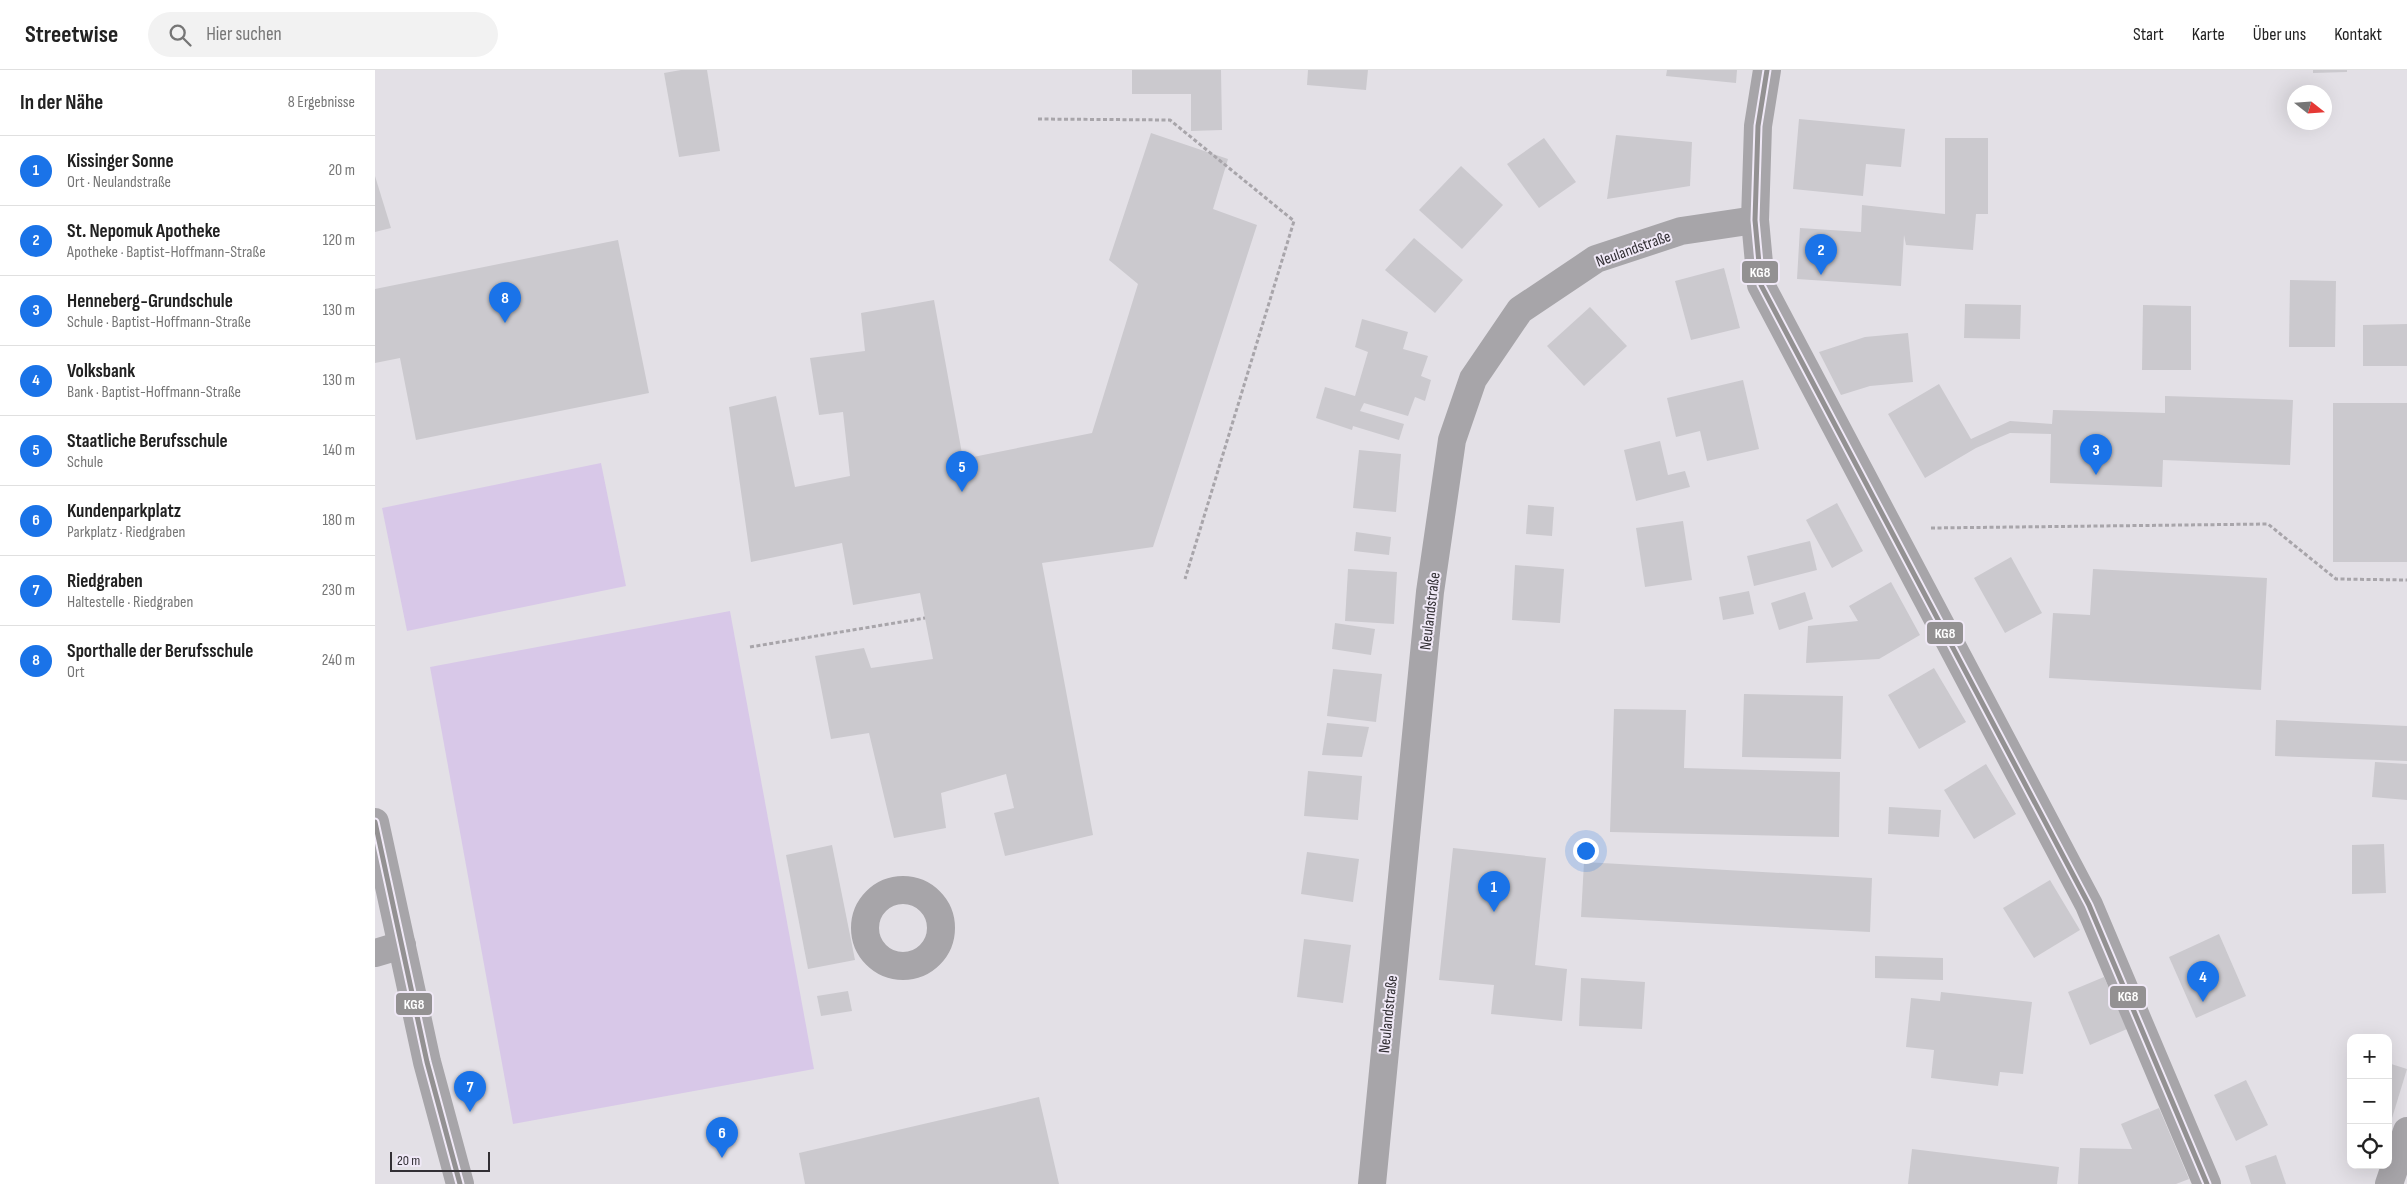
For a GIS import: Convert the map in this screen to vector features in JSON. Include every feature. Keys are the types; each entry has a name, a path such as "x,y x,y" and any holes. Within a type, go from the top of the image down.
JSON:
{"street":[{"path":"1767,70 1758,126 1755,220 1761,285 2089,904 2207,1184"},
{"name":"Neulandstraße","path":"1372,1184 1430,592 1452,440 1473,378 1520,310 1596,259 1681,231 1755,220"},
{"path":"375,822 381,886 402,945 427,1062 460,1184"},
{"path":"375,952 402,945"},
{"path":"2389,1184 2407,1131"}],"path":[{"path":"1038,119 1170,120 1294,221 1185,579"},
{"path":"1931,528 2268,524 2336,579 2407,580"},
{"path":"750,647 925,618"}],"shaded area":[{"path":"601,463 626,586 407,631 382,508"},
{"path":"730,611 814,1069 513,1124 430,667"}],"building":[{"path":"681,70 707,70 720,151 679,157 664,73"},
{"path":"1132,70 1221,70 1222,130 1191,131 1191,94 1132,94"},
{"path":"1308,70 1368,70 1366,90 1307,85"},
{"path":"1667,70 1737,70 1736,83 1666,76"},
{"path":"2313,70 2347,70 2347,72 2313,73"},
{"path":"1799,119 1905,129 1901,167 1866,164 1863,196 1793,189"},
{"path":"1151,133 1228,159 1213,209 1257,225 1153,547 1042,563 1093,835 1005,856 994,813 1014,808 1006,774 941,793 946,828 894,838 869,733 831,739 815,656 864,648 871,668 933,659 920,593 853,605 842,543 751,562 729,407 776,396 795,487 850,476 843,412 819,415 810,358 865,351 861,313 934,300 963,459 1092,433 1138,284 1109,260"},
{"path":"1616,135 1692,142 1690,186 1607,199"},
{"path":"1544,138 1576,182 1539,208 1507,164"},
{"path":"1945,138 1988,138 1988,214 1976,214 1973,250 1906,245 1904,235 1901,286 1797,279 1800,228 1861,232 1862,205 1945,214"},
{"path":"1461,166 1503,205 1462,249 1419,210"},
{"path":"375,176 391,228 375,232"},
{"path":"1414,238 1463,280 1435,313 1385,270"},
{"path":"618,240 649,393 416,440 400,358 375,363 375,289"},
{"path":"1724,268 1740,328 1691,340 1675,281"},
{"path":"2290,280 2336,281 2335,347 2289,347"},
{"path":"1965,304 2021,305 2020,339 1964,338"},
{"path":"2143,305 2191,306 2191,370 2142,370"},
{"path":"1590,307 1627,346 1584,386 1547,346"},
{"path":"1362,319 1408,332 1403,349 1428,356 1421,376 1431,380 1425,401 1415,397 1408,416 1364,403 1360,411 1404,424 1399,440 1353,426 1352,430 1316,418 1325,387 1355,396 1368,352 1355,347"},
{"path":"2407,324 2407,366 2363,366 2363,325"},
{"path":"1908,333 1913,382 1870,386 1841,395 1819,352 1865,337"},
{"path":"1743,380 1759,449 1707,461 1700,431 1676,437 1667,398"},
{"path":"1939,384 1971,439 2010,421 2052,424 2053,410 2165,413 2165,396 2293,400 2290,465 2163,460 2162,487 2050,483 2051,434 2010,433 1976,448 1925,478 1888,414"},
{"path":"2333,403 2407,403 2407,562 2333,562"},
{"path":"1660,441 1668,475 1685,471 1690,487 1636,501 1624,450"},
{"path":"1359,450 1401,454 1396,512 1353,508"},
{"path":"1837,503 1863,551 1832,568 1806,520"},
{"path":"1528,505 1554,507 1552,536 1526,534"},
{"path":"1683,521 1692,580 1645,587 1636,528"},
{"path":"1356,532 1391,537 1389,555 1354,551"},
{"path":"1810,541 1817,570 1754,586 1747,556"},
{"path":"2011,557 2042,613 2005,633 1974,578"},
{"path":"1515,565 1564,569 1560,623 1512,620"},
{"path":"1348,569 1397,572 1394,624 1345,621"},
{"path":"2093,569 2267,578 2261,690 2049,678 2053,613 2090,615"},
{"path":"1891,582 1920,635 1879,659 1806,663 1808,626 1858,621 1849,606"},
{"path":"1749,591 1754,614 1723,620 1719,597"},
{"path":"1805,592 1813,619 1779,630 1771,603"},
{"path":"1335,623 1375,629 1371,655 1332,649"},
{"path":"1934,668 1966,722 1919,749 1888,695"},
{"path":"1333,669 1382,674 1376,722 1327,716"},
{"path":"1744,694 1843,696 1841,759 1742,757"},
{"path":"1614,709 1686,710 1684,768 1840,772 1839,837 1610,832"},
{"path":"2276,720 2407,726 2407,761 2275,756"},
{"path":"1327,723 1369,727 1362,757 1322,755"},
{"path":"2375,762 2407,764 2407,800 2372,797"},
{"path":"1986,764 2016,814 1974,839 1944,790"},
{"path":"1308,771 1362,776 1358,820 1304,816"},
{"path":"1889,807 1941,810 1939,837 1888,834"},
{"path":"2384,844 2386,893 2352,894 2352,845"},
{"path":"832,845 855,960 808,969 786,855"},
{"path":"1453,848 1546,858 1535,965 1567,969 1562,1021 1491,1014 1494,985 1439,980"},
{"path":"1307,852 1359,859 1353,902 1301,894"},
{"path":"1584,862 1872,878 1870,932 1581,917"},
{"path":"2050,880 2080,930 2034,958 2003,908"},
{"path":"2219,934 2246,996 2196,1018 2169,957"},
{"path":"1304,939 1351,945 1343,1003 1297,997"},
{"path":"1875,956 1943,958 1943,980 1875,978"},
{"path":"2104,977 2127,1029 2090,1045 2068,992"},
{"path":"1581,978 1645,982 1642,1029 1579,1026"},
{"path":"848,991 852,1011 821,1016 817,996"},
{"path":"1941,992 2032,1002 2023,1074 2000,1072 1998,1086 1931,1078 1934,1050 1906,1047 1911,998 1940,1001"},
{"path":"2392,1064 2407,1069 2392,1118"},
{"path":"2246,1080 2268,1125 2236,1141 2214,1095"},
{"path":"1039,1097 1059,1184 805,1184 799,1153"},
{"path":"2159,1108 2189,1179 2176,1184 2078,1184 2080,1148 2132,1149 2121,1124"},
{"path":"1912,1149 2059,1167 2057,1184 1908,1184"},
{"path":"2276,1155 2286,1184 2251,1184 2245,1166"}],"transit line":[{"name":"KG8","path":"1767,70 1758,126 1755,220 1761,285 2089,905 2207,1184"},
{"name":"KG8","path":"375,822 427,1062 460,1184"}],"place":[{"name":"St. Nepomuk Apotheke","path":"1821,275"},
{"name":"Sporthalle der Berufsschule","path":"505,323"},
{"name":"Henneberg-Grundschule","path":"2096,475"},
{"name":"Staatliche Berufsschule","path":"962,492"},
{"name":"Kissinger Sonne","path":"1494,912"},
{"name":"Volksbank","path":"2203,1002"},
{"name":"Riedgraben","path":"470,1112"},
{"name":"Kundenparkplatz","path":"722,1158"}]}
